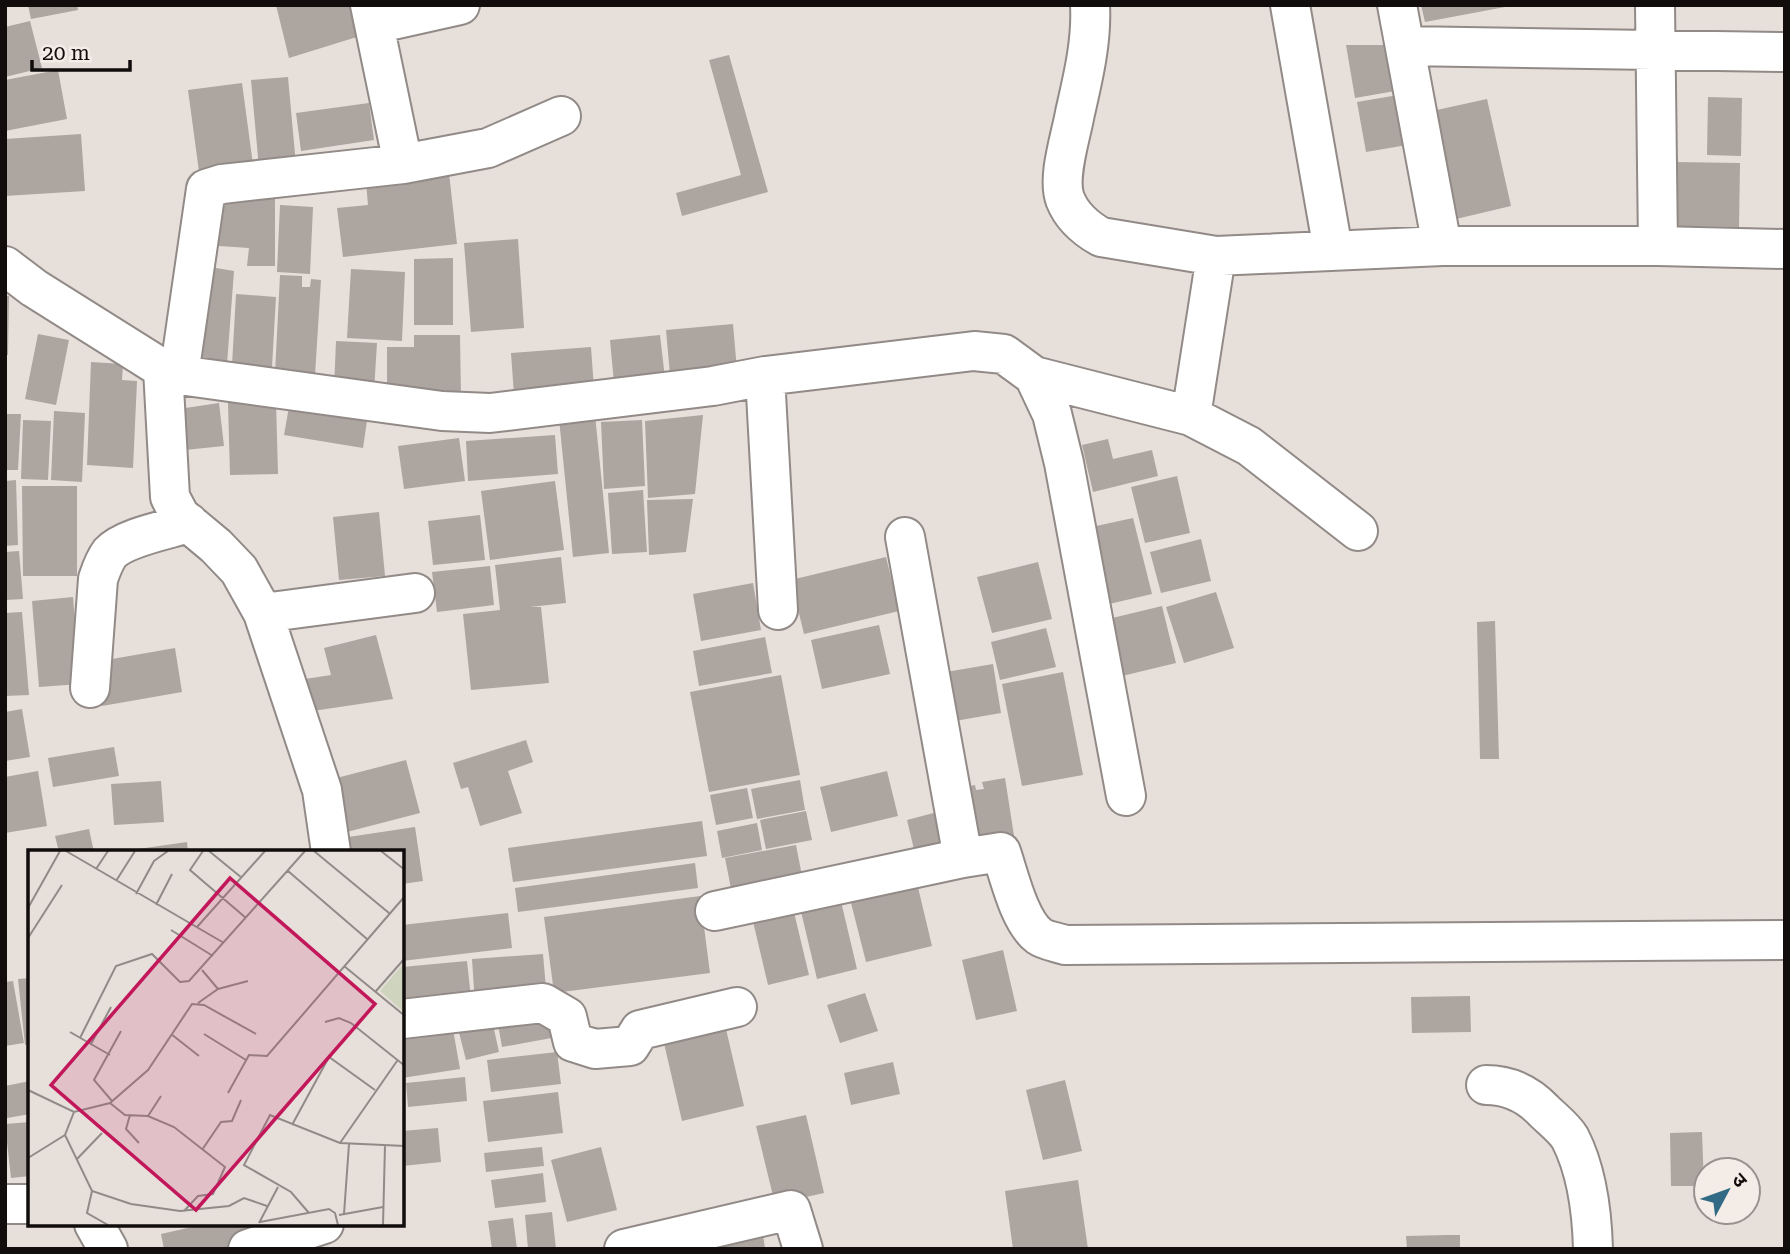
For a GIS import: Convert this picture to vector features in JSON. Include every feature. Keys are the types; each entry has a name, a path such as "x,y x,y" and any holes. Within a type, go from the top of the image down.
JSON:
{"street":[{"path":"402,164 373,15 460,5"},
{"path":"1090,5 1088,49 1063,170 1064,197 1074,216 1086,229 1101,237 1216,256 1442,246 1785,249"},
{"path":"1290,5 1332,250"},
{"path":"1397,5 1442,246"},
{"path":"1655,5 1658,246"},
{"path":"1405,46 1785,52"},
{"path":"331,850 322,790 263,613 239,570 180,516 170,496 171,372 206,189 222,184 402,164 488,148 561,116"},
{"path":"1191,416 1216,256"},
{"path":"5,266 34,289 171,372 442,411 490,413 974,351 1003,354 1034,376 1191,416 1249,446 1358,531"},
{"path":"765,376 778,610"},
{"path":"1034,376 1052,414 1064,463 1126,796"},
{"path":"90,688 98,579 104,562 112,551 126,542 189,523"},
{"path":"905,537 962,858"},
{"path":"263,613 415,593"},
{"path":"715,911 1001,852 1023,914 1032,930 1042,938 1065,945 1785,940"},
{"path":"404,1019 544,1003 567,1017 573,1042 595,1049 630,1046 639,1030 737,1007"},
{"path":"1486,1085 1499,1085 1520,1091 1569,1136 1581,1168 1592,1218 1593,1249"},
{"path":"5,1204 28,1204"},
{"path":"624,1249 791,1210 803,1249"},
{"path":"95,1226 108,1249"},
{"path":"248,1249 318,1226"}],"building":[{"path":"28,5 77,5 78,10 31,19"},
{"path":"276,5 351,5 360,36 289,58"},
{"path":"1421,5 1505,5 1505,7 1425,22"},
{"path":"30,21 42,68 5,77 5,27"},
{"path":"1346,45 1391,45 1401,90 1355,98"},
{"path":"729,55 768,192 682,216 676,193 741,175 709,60"},
{"path":"58,70 67,119 5,131 5,80"},
{"path":"288,77 296,165 259,168 251,80"},
{"path":"242,83 254,172 200,179 188,90"},
{"path":"1404,94 1413,144 1366,152 1357,102"},
{"path":"1708,97 1742,98 1741,156 1707,155"},
{"path":"1487,99 1511,206 1456,219 1432,111"},
{"path":"369,103 374,140 301,151 296,113"},
{"path":"81,134 85,191 5,196 5,139"},
{"path":"1675,162 1740,163 1739,227 1674,226"},
{"path":"449,173 457,244 343,257 337,208 368,205 366,182"},
{"path":"275,190 275,266 247,266 249,248 219,246 215,252 215,194"},
{"path":"280,205 313,207 310,274 277,272"},
{"path":"518,239 524,328 471,332 464,243"},
{"path":"453,258 453,325 414,325 414,259"},
{"path":"198,265 234,271 227,364 185,362"},
{"path":"351,269 405,272 402,341 347,338"},
{"path":"280,275 302,276 302,287 310,287 311,279 321,280 315,375 275,373"},
{"path":"236,294 276,297 272,367 232,365"},
{"path":"5,296 9,296 8,355 5,355"},
{"path":"733,324 737,370 670,375 666,330"},
{"path":"38,334 69,340 56,405 25,399"},
{"path":"414,335 460,335 461,398 412,399 412,387 387,387 387,347 414,347"},
{"path":"660,335 665,378 614,383 610,340"},
{"path":"336,341 377,343 374,391 334,389"},
{"path":"591,347 594,389 514,395 511,353"},
{"path":"91,362 123,364 122,380 137,381 133,468 87,465"},
{"path":"290,401 368,414 363,448 284,435"},
{"path":"276,402 278,474 230,475 228,403"},
{"path":"219,403 224,446 175,451 172,410"},
{"path":"54,411 85,413 82,482 51,480"},
{"path":"5,414 21,414 18,470 5,470"},
{"path":"595,415 609,553 573,557 559,419"},
{"path":"703,415 695,494 648,498 645,421"},
{"path":"23,420 51,421 48,480 21,479"},
{"path":"642,420 645,486 604,489 601,422"},
{"path":"555,435 558,474 468,481 466,441"},
{"path":"459,438 465,481 404,489 398,446"},
{"path":"1108,439 1113,459 1152,450 1158,476 1093,492 1082,445"},
{"path":"1177,476 1190,533 1145,543 1131,487"},
{"path":"16,480 18,545 5,546 5,481"},
{"path":"555,481 564,550 490,560 481,491"},
{"path":"22,486 77,486 77,576 23,576"},
{"path":"643,490 647,552 612,554 608,493"},
{"path":"693,499 686,552 649,555 647,500"},
{"path":"379,512 385,576 339,580 333,517"},
{"path":"480,515 485,560 433,565 428,521"},
{"path":"1133,518 1152,594 1105,605 1087,528"},
{"path":"1201,539 1211,581 1161,593 1150,552"},
{"path":"19,551 23,599 5,600 5,552"},
{"path":"561,557 566,603 530,607 541,607 549,683 471,690 463,614 500,610 495,565"},
{"path":"886,557 899,611 804,634 791,580"},
{"path":"1038,562 1052,619 992,633 977,577"},
{"path":"490,566 494,605 437,612 432,572"},
{"path":"753,583 761,630 701,641 693,594"},
{"path":"1216,592 1234,648 1184,663 1166,607"},
{"path":"73,597 80,684 39,687 32,601"},
{"path":"1162,606 1176,663 1118,677 1104,620"},
{"path":"22,612 29,695 5,696 5,613"},
{"path":"1495,621 1499,759 1480,759 1477,622"},
{"path":"879,625 890,674 822,689 811,640"},
{"path":"1046,628 1056,667 1000,680 991,642"},
{"path":"376,635 393,699 306,712 292,681 331,675 324,648"},
{"path":"765,637 772,673 699,686 693,651"},
{"path":"175,648 182,692 102,706 95,662"},
{"path":"993,664 1001,713 955,721 946,672"},
{"path":"1063,672 1083,775 1022,786 1002,684"},
{"path":"781,675 800,775 709,792 690,692"},
{"path":"22,709 30,757 5,761 5,712"},
{"path":"526,740 533,762 508,771 522,813 480,826 468,787 461,789 453,763"},
{"path":"114,747 119,776 53,787 48,758"},
{"path":"406,760 420,813 339,834 325,781"},
{"path":"38,771 47,826 5,833 5,777"},
{"path":"887,771 898,816 831,832 820,787"},
{"path":"1005,778 1015,842 968,849 956,789 975,785 976,790 984,789 982,782"},
{"path":"800,780 805,810 757,819 751,789"},
{"path":"161,781 164,822 114,825 111,784"},
{"path":"747,788 753,818 716,825 710,795"},
{"path":"945,810 957,857 918,866 907,820"},
{"path":"806,811 812,840 766,849 760,820"},
{"path":"702,821 707,856 513,882 508,848"},
{"path":"757,823 762,850 722,858 717,831"},
{"path":"415,827 423,881 404,884 404,850 337,850 335,839"},
{"path":"89,829 94,850 58,850 55,836"},
{"path":"187,842 188,850 131,850"},
{"path":"796,845 805,891 734,904 725,858"},
{"path":"695,863 698,888 518,912 515,888"},
{"path":"916,879 932,946 866,962 849,895"},
{"path":"839,893 857,969 817,979 799,903"},
{"path":"700,896 710,973 554,993 544,917"},
{"path":"792,904 809,975 768,985 751,913"},
{"path":"508,913 512,948 404,961 404,925"},
{"path":"1003,950 1017,1011 976,1020 962,960"},
{"path":"543,954 547,1000 475,1004 472,959"},
{"path":"467,961 472,1007 404,1014 404,967"},
{"path":"28,978 28,1044 25,1045 18,979"},
{"path":"13,981 24,1043 5,1046 5,982"},
{"path":"865,993 878,1031 840,1043 827,1005"},
{"path":"1470,996 1471,1032 1412,1033 1411,997"},
{"path":"548,1009 557,1037 502,1047 496,1013"},
{"path":"490,1011 499,1052 466,1060 455,1017"},
{"path":"722,1012 744,1106 682,1121 660,1026"},
{"path":"451,1018 460,1069 404,1078 404,1026"},
{"path":"557,1052 561,1084 491,1092 487,1060"},
{"path":"893,1062 900,1094 851,1105 844,1073"},
{"path":"465,1077 467,1101 408,1107 406,1083"},
{"path":"1065,1080 1082,1151 1043,1160 1026,1090"},
{"path":"28,1081 28,1114 7,1118 5,1086"},
{"path":"558,1092 563,1133 488,1142 483,1101"},
{"path":"806,1115 824,1193 775,1204 756,1126"},
{"path":"28,1122 28,1176 11,1178 5,1124"},
{"path":"438,1128 441,1162 404,1166 404,1131"},
{"path":"1702,1132 1703,1156 1692,1156 1692,1186 1671,1186 1670,1133"},
{"path":"542,1147 544,1166 486,1172 484,1153"},
{"path":"601,1147 617,1210 567,1222 551,1160"},
{"path":"543,1173 546,1202 495,1208 491,1180"},
{"path":"1078,1180 1088,1249 1013,1249 1005,1191"},
{"path":"552,1212 556,1249 528,1249 525,1215"},
{"path":"513,1218 517,1249 492,1249 488,1221"},
{"path":"196,1226 277,1226 230,1249 164,1249 161,1234"},
{"path":"763,1234 765,1249 702,1249"},
{"path":"1460,1235 1460,1249 1407,1249 1406,1236"}]}
